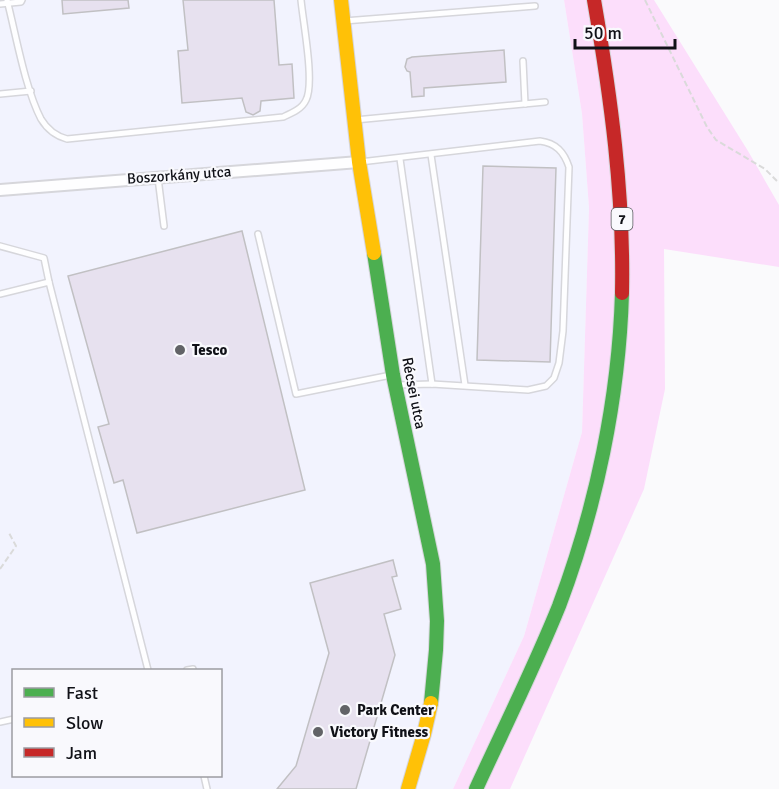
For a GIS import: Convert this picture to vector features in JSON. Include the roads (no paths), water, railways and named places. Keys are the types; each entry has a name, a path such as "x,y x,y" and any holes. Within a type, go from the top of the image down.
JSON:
{"main road":[{"name":"Récsei utca","path":"341,0 359,162 394,380 433,564 438,615 431,701 417,763 408,789"},
{"name":"7","path":"476,789 542,646 568,579 591,499 613,385 620,332 622,290 621,201 609,85 594,0"}],"street":[{"name":"Boszorkány utca","path":"0,190 359,162"}],"lane":[{"path":"0,4 22,0"},
{"path":"8,2 30,91 45,125 55,135 67,139 284,117 303,105 309,94 301,0"},
{"path":"342,21 534,6"},
{"path":"523,61 525,104"},
{"path":"0,94 30,91"},
{"path":"353,120 545,102"},
{"path":"258,234 296,394 394,380 528,390 546,386 554,378 559,363 563,331 568,167 563,153 556,146 545,142 359,162"},
{"path":"431,155 465,385"},
{"path":"400,159 432,384"},
{"path":"157,176 164,226"},
{"path":"0,246 44,258 148,669"},
{"path":"0,294 49,282"}],"place":[{"name":"Tesco","path":"180,350"},
{"name":"Park Center","path":"345,710"},
{"name":"Victory Fitness","path":"318,732"}]}
